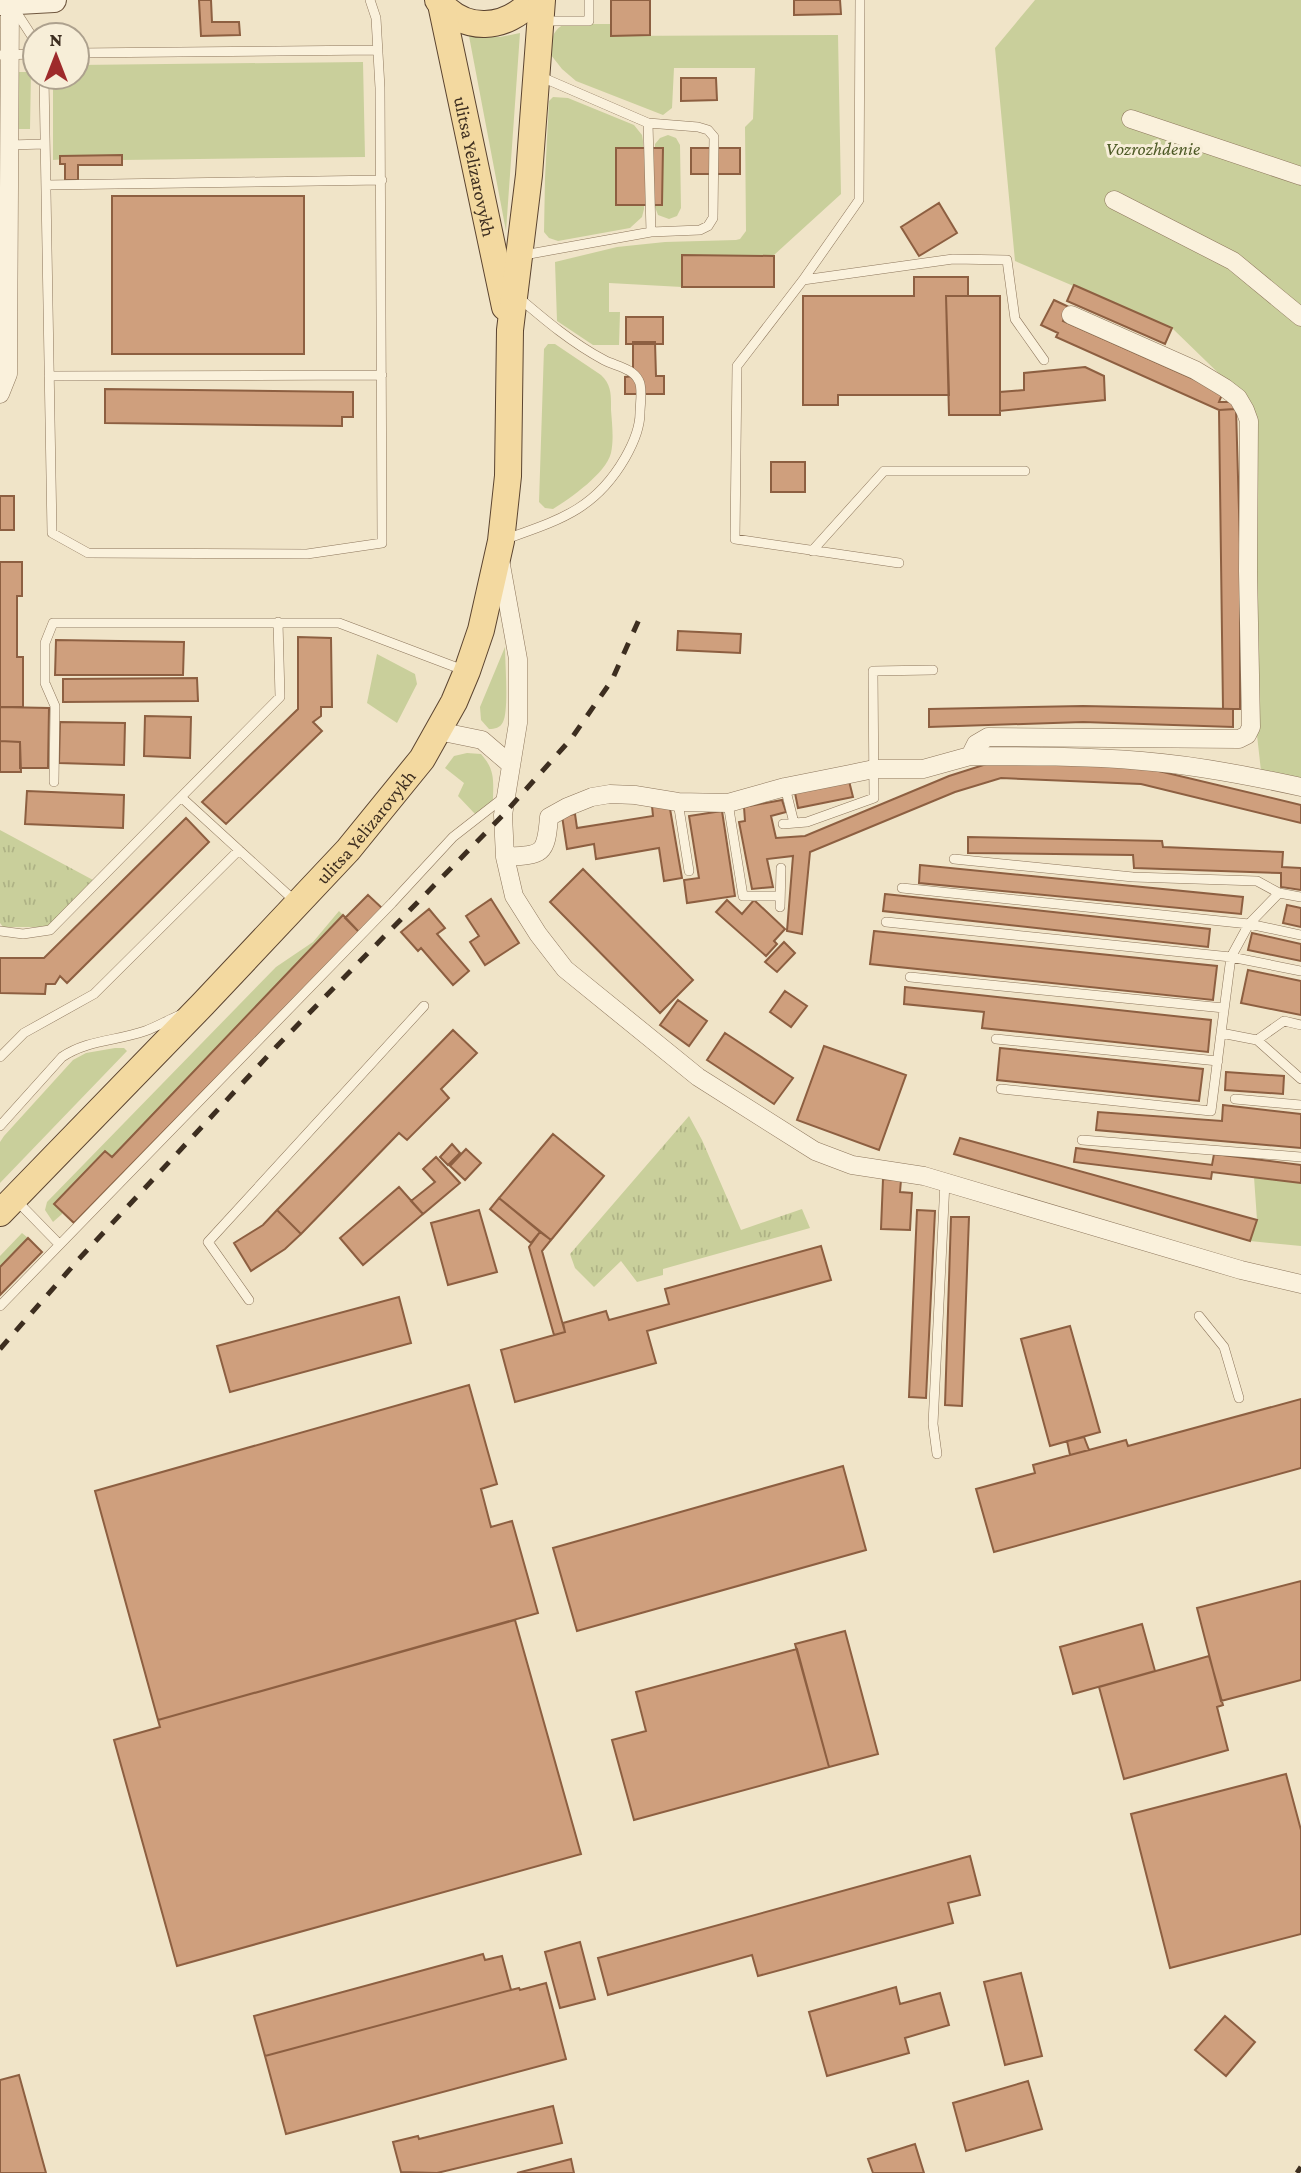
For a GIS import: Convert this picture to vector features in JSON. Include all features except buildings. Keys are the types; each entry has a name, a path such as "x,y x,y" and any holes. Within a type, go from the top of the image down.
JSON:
{"main road":[{"path":"5,2 54,0"},
{"path":"439,2 454,16 471,23 489,24 539,7"},
{"name":"ulitsa Yelizarovykh","path":"439,2 510,330"},
{"name":"ulitsa Yelizarovykh","path":"7,1205 203,1004 348,850 422,758 454,702 481,630 500,548 508,476 510,330 529,175 539,7"}],"street":[{"path":"0,394 8,374 5,175 9,145 5,2"},
{"path":"1131,119 1301,176"},
{"path":"1114,200 1233,261 1301,317"},
{"path":"970,757 975,744 988,737 1239,740 1247,736 1251,727 1249,421 1245,410 1238,398 1195,370 1071,315"},
{"path":"500,548 518,659 518,723 504,797 505,857 514,896 565,969 698,1077 815,1152 852,1165 924,1176 1241,1270 1301,1284"},
{"path":"438,731 482,740 510,764"},
{"path":"505,857 534,855 542,850 547,841 549,817 592,797 610,794 635,795 677,802 728,803 785,787 874,769 923,769 970,757 1053,756 1144,761 1301,787"}],"lane":[{"path":"44,91 52,533 88,553 307,554 382,543 382,180 376,18 370,0"},
{"path":"539,7 589,21 589,0"},
{"path":"860,0 859,200 803,280 737,366 735,539 899,563"},
{"path":"5,2 21,23"},
{"path":"91,54 378,50"},
{"path":"519,256 651,232 701,230 708,226 713,218 714,137 708,130 648,123 537,75"},
{"path":"648,123 651,232"},
{"path":"9,145 45,144"},
{"path":"46,185 382,180"},
{"path":"803,280 953,259 1007,260 1015,319 1044,360"},
{"path":"500,548 575,512 590,501 607,485 621,464 638,431 640,418 640,382 631,371 606,361 579,345 514,294"},
{"path":"49,376 382,374"},
{"path":"812,551 884,471 1024,471"},
{"path":"0,931 23,934 51,930 280,697 278,622"},
{"path":"54,782 55,706 45,683 45,643 53,623 339,623 467,671"},
{"path":"783,824 807,822 874,798 873,671 933,670"},
{"path":"785,787 794,823"},
{"path":"181,797 298,904"},
{"path":"0,1306 453,837 504,797"},
{"path":"677,802 689,871"},
{"path":"728,803 743,896 780,902 781,868"},
{"path":"0,1057 24,1033 94,994 239,850"},
{"path":"954,859 1133,877 1257,881 1279,892 1301,897"},
{"path":"901,888 1249,924 1301,935"},
{"path":"1001,1089 1211,1111 1231,957 1249,924 1279,892"},
{"path":"886,922 1231,957 1301,971"},
{"path":"910,977 1224,1008"},
{"path":"0,1126 62,1057 73,1050 87,1044 143,1031 203,1004"},
{"path":"249,1300 208,1242 424,1006"},
{"path":"1257,1040 1284,1021 1301,1025"},
{"path":"1221,1033 1257,1040 1301,1079"},
{"path":"996,1039 1218,1062"},
{"path":"1235,1099 1301,1105"},
{"path":"1082,1140 1301,1157"},
{"path":"937,1454 933,1424 945,1182"},
{"path":"7,1205 59,1244"},
{"path":"1199,1316 1224,1347 1239,1398"}],"green space":[{"name":"Vozrozhdenie","path":"1035,0 1301,0 1301,779 1261,771 1256,726 1241,395 1172,328 1015,261 995,48"},
{"path":"564,24 611,24 612,36 838,35 841,194 774,255 682,255 682,287 609,283 609,312 620,312 619,345 593,345 557,321 555,262 617,247 740,239 746,231 745,127 753,119 755,68 674,68 672,108 663,115 576,81 562,69 551,55 554,34"},
{"path":"520,33 506,231 469,36 500,37"},
{"path":"363,62 365,157 122,160 122,155 53,160 53,91 91,91 91,65"},
{"path":"17,72 21,72 21,91 31,91 30,129 16,129"},
{"path":"553,97 568,98 634,125 642,135 644,209 642,217 630,228 558,241 549,238 544,232 549,101"},
{"path":"668,135 676,138 680,145 681,208 677,216 669,219 658,215 655,207 655,144"},
{"path":"548,344 555,344 605,379 610,391 612,432 611,453 602,469 578,492 553,509 545,508 539,502 544,349"},
{"path":"505,647 505,716 500,726 489,729 481,720 480,707"},
{"path":"377,654 415,674 417,684 397,723 367,703"},
{"path":"481,754 493,777 493,803 476,815 458,796 464,783 445,768 454,756"},
{"path":"0,830 93,880 48,927 3,927 0,923"},
{"path":"339,911 343,915 112,1157 105,1151 62,1214 53,1222 45,1210 47,1202 276,967 313,942"},
{"path":"124,1048 127,1051 0,1183 0,1142 4,1136 73,1060 86,1053"},
{"path":"689,1116 741,1230 802,1209 810,1228 663,1269 663,1275 637,1282 621,1261 594,1287 575,1268 570,1254"},
{"path":"1254,1177 1301,1183 1301,1246 1250,1241 1257,1220"},
{"path":"22,1233 28,1238 0,1267 0,1256"}],"railway":[{"path":"0,1349 78,1260 277,1046 503,815 571,739 612,680 641,615"},
{"path":"1297,2173 1301,2167"}]}
